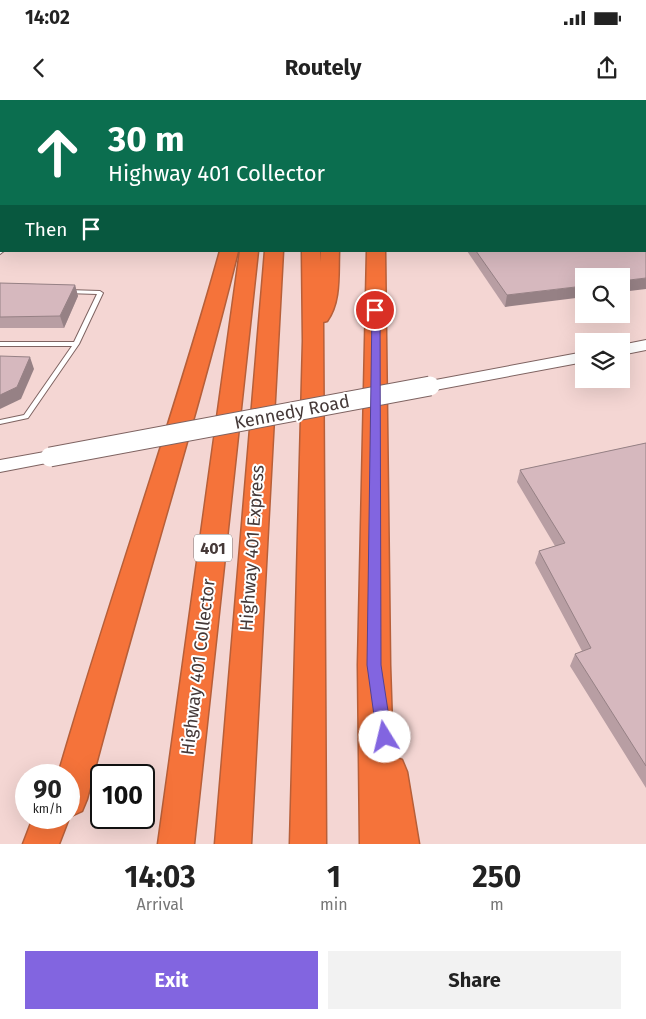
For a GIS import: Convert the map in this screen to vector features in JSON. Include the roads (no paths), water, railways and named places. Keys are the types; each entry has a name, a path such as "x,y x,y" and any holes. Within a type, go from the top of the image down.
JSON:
{"highway":[{"path":"78,764 93,706 204,349 229,252"},
{"name":"Highway 401 Collector","path":"176,844 249,252"},
{"name":"Highway 401 Express","path":"233,844 274,252"},
{"path":"308,844 313,340 312,252"},
{"path":"313,340 328,292 330,252"},
{"path":"376,252 374,665 378,844"},
{"path":"374,665 401,844"},
{"path":"71,764 93,706"},
{"path":"41,844 47,829"},
{"path":"57,844 61,829"}],"main road":[{"path":"630,348 646,345"},
{"name":"Kennedy Road","path":"0,466 575,359"}],"lane":[{"path":"0,422 26,417 76,344 100,293 64,292"},
{"path":"0,344 76,344"}]}
